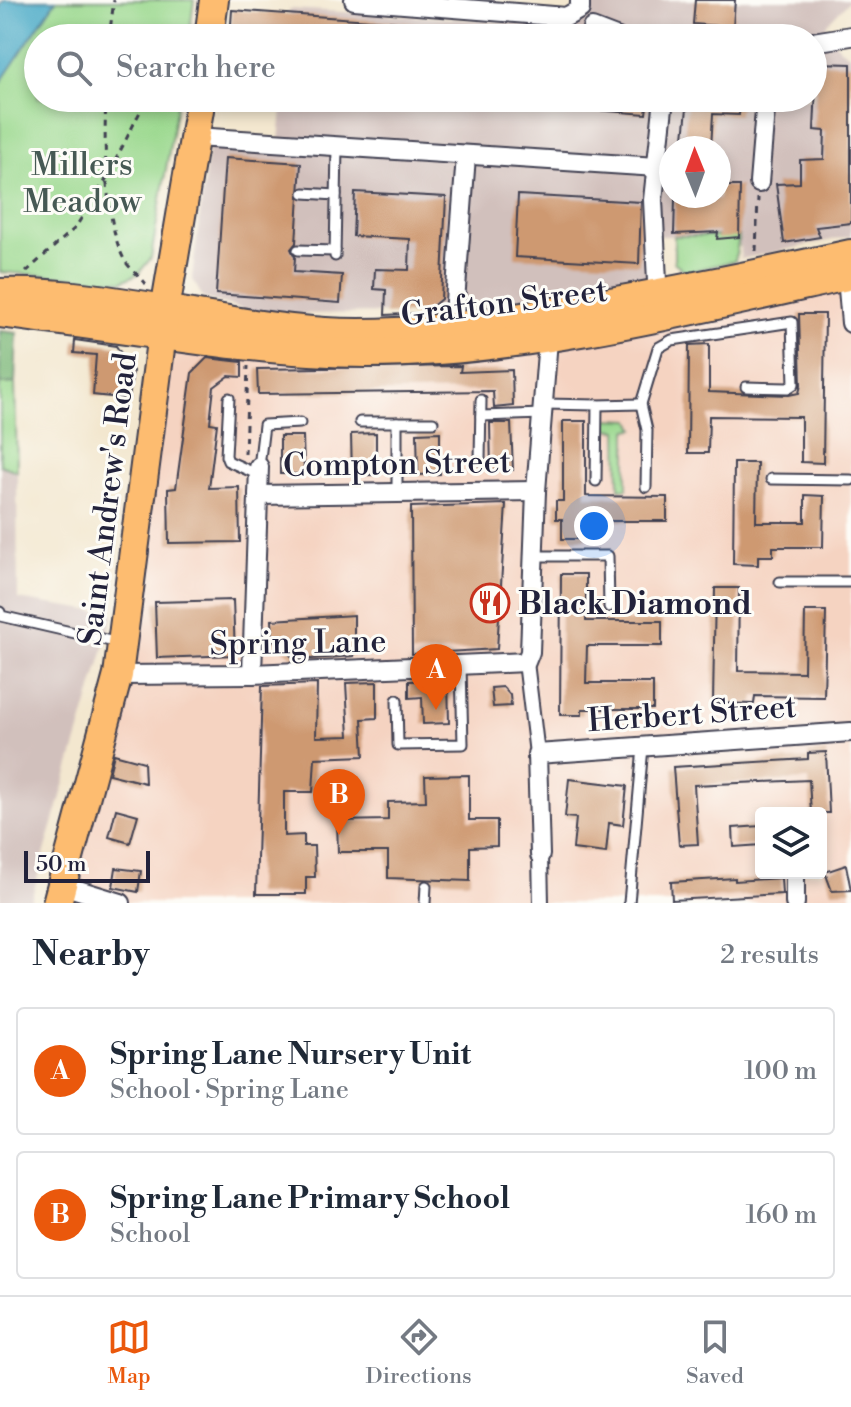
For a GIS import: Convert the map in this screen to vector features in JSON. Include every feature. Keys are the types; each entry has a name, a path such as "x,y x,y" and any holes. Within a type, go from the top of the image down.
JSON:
{"main road":[{"path":"211,24 214,0"},
{"name":"Saint Andrew's Road","path":"59,894 118,675 164,323 199,112"},
{"name":"Grafton Street","path":"164,323 249,343 367,353 465,347 549,324 658,305 848,265"},
{"name":"Grafton Street","path":"658,305 757,274 848,265"},
{"path":"3,300 164,323"},
{"name":"Grafton Street","path":"164,323 324,332 549,324"}],"street":[{"path":"354,0 566,17 580,4"},
{"path":"827,40 851,36"},
{"path":"658,305 653,230 663,112"},
{"path":"759,183 765,112"},
{"path":"195,137 657,167"},
{"path":"453,328 466,156"},
{"path":"848,265 851,323"},
{"path":"541,903 537,754 526,662 530,652 536,491 549,324"},
{"path":"252,674 259,466"},
{"name":"Compton Street","path":"258,495 536,491"},
{"name":"Spring Lane","path":"118,675 252,674 526,662"},
{"name":"Herbert Street","path":"537,754 851,732"},
{"path":"795,879 795,903"},
{"path":"59,894 121,903"}],"lane":[{"path":"298,250 335,253 337,147"},
{"path":"304,193 336,195"},
{"path":"646,487 647,430 641,404 653,356 665,343 792,322 794,384 788,388 746,387"},
{"path":"229,398 228,461 259,466 264,425 300,423"},
{"path":"480,460 481,400"},
{"path":"481,416 641,404"},
{"path":"596,481 597,405"},
{"path":"360,422 433,422"},
{"path":"397,422 397,491"},
{"path":"771,479 851,480"},
{"path":"534,556 608,556 609,607"},
{"path":"780,582 851,582"},
{"path":"0,612 1,616 122,644"},
{"path":"397,700 398,745 463,744 461,667"},
{"path":"629,903 643,746"},
{"path":"425,903 426,886"}],"path":[{"path":"111,24 114,0"},
{"path":"106,112 105,181 126,264 164,323"},
{"path":"3,300 75,228 105,181 140,112"},
{"path":"757,274 759,183"},
{"path":"249,343 245,455 259,466"}],"shaded area":[{"path":"592,0 850,0 827,24 570,24 591,10"},
{"path":"289,9 551,24 288,24"},
{"path":"827,27 839,48 851,56 851,236 741,259 738,236 648,236 647,280 540,301 440,313 263,314 203,298 192,278 209,144 278,151 282,112 827,112"},
{"path":"851,274 851,903 57,903 114,690 162,335 366,353"},
{"path":"0,465 17,471 18,599 114,614 30,903 0,903"}],"green space":[{"name":"Millers Meadow","path":"56,0 194,0 191,24 40,24"},
{"name":"Millers Meadow","path":"24,47 24,112 176,112 151,258 138,274 122,281 0,272 0,83"},
{"path":"674,236 739,236 735,261 686,272 674,262"},
{"path":"0,331 17,333 15,383 0,384"},
{"path":"15,383 17,471 0,465 0,384"},
{"path":"605,419 631,420 635,429 627,430 627,489 619,489 618,430 605,429"}],"water":[{"path":"4,0 56,0 40,24 24,24 24,47 0,83 0,5"}],"building":[{"path":"695,0 735,0 733,24 693,24"},
{"path":"232,10 424,24 231,24"},
{"path":"827,63 851,64 851,223 816,227 820,237 784,243 776,184 800,183 800,160 824,159 825,131 814,130 815,112 827,112"},
{"path":"687,112 739,112 739,115 713,114 712,136 684,136"},
{"path":"225,158 301,163 296,243 291,249 295,257 294,272 342,275 340,303 216,294"},
{"path":"731,186 740,186 739,237 717,239 718,232 674,234 675,208 731,208"},
{"path":"355,192 446,197 441,299 424,313 385,315 386,290 374,289 375,269 409,270 410,239 353,236"},
{"path":"518,195 641,202 639,264 515,257"},
{"path":"799,314 825,314 823,463 801,462 801,417 709,416 708,453 688,453 689,345 709,344 709,392 799,393"},
{"path":"75,340 116,346 133,371 129,399 93,395 96,355 74,353"},
{"path":"207,358 242,362 242,377 229,376 214,387 210,423 217,424 209,488 239,487 240,542 169,543 168,489 176,488 192,373"},
{"path":"461,366 460,372 512,370 513,406 494,408 493,391 258,394 257,369"},
{"path":"563,421 586,421 586,496 667,497 667,521 586,521 586,539 562,539 562,519 556,519 556,501 563,501"},
{"path":"490,423 511,423 513,470 491,470"},
{"path":"440,432 440,474 418,475 417,433"},
{"path":"376,433 376,475 352,475 351,434"},
{"path":"280,436 303,436 304,474 280,474"},
{"path":"734,463 757,463 756,522 805,522 805,495 824,496 823,547 773,547 773,556 758,556 758,565 733,564"},
{"path":"506,504 497,649 412,654 411,507"},
{"path":"561,574 586,574 586,621 662,621 662,646 587,646 586,683 653,683 653,709 582,709 582,715 560,715"},
{"path":"715,588 739,588 738,671 804,672 805,611 826,611 824,697 755,696 754,704 713,703"},
{"path":"233,600 235,655 157,658 155,602"},
{"path":"354,615 354,656 296,660 273,640 272,620"},
{"path":"448,680 449,723 423,724 422,697 409,698 409,681"},
{"path":"377,682 377,718 362,719 364,756 315,758 313,792 284,792 284,836 304,835 304,846 314,846 315,877 306,877 306,894 256,894 262,686 317,684 316,737 349,736 346,683"},
{"path":"503,687 510,695 511,706 493,707 491,688"},
{"path":"826,752 829,813 827,807 811,807 809,780 694,785 698,844 679,845 673,767 808,759 808,753"},
{"path":"114,754 144,762 145,783 109,774"},
{"path":"469,775 469,820 497,820 497,846 470,847 470,881 388,878 388,852 338,852 337,821 388,820 388,802 426,801 425,776"},
{"path":"569,779 627,786 623,825 609,823 606,853 573,849 576,818 565,817"},
{"path":"116,809 138,815 130,843 109,837"},
{"path":"755,826 755,845 734,847 733,828"},
{"path":"846,865 851,890 832,891 827,871"},
{"path":"116,868 141,871 138,892 113,887"},
{"path":"781,879 782,894 672,900 671,882"}],"place":[{"name":"Black Diamond","path":"490,603"},
{"name":"Spring Lane Nursery Unit","path":"436,710"},
{"name":"Spring Lane Primary School","path":"339,835"}]}
